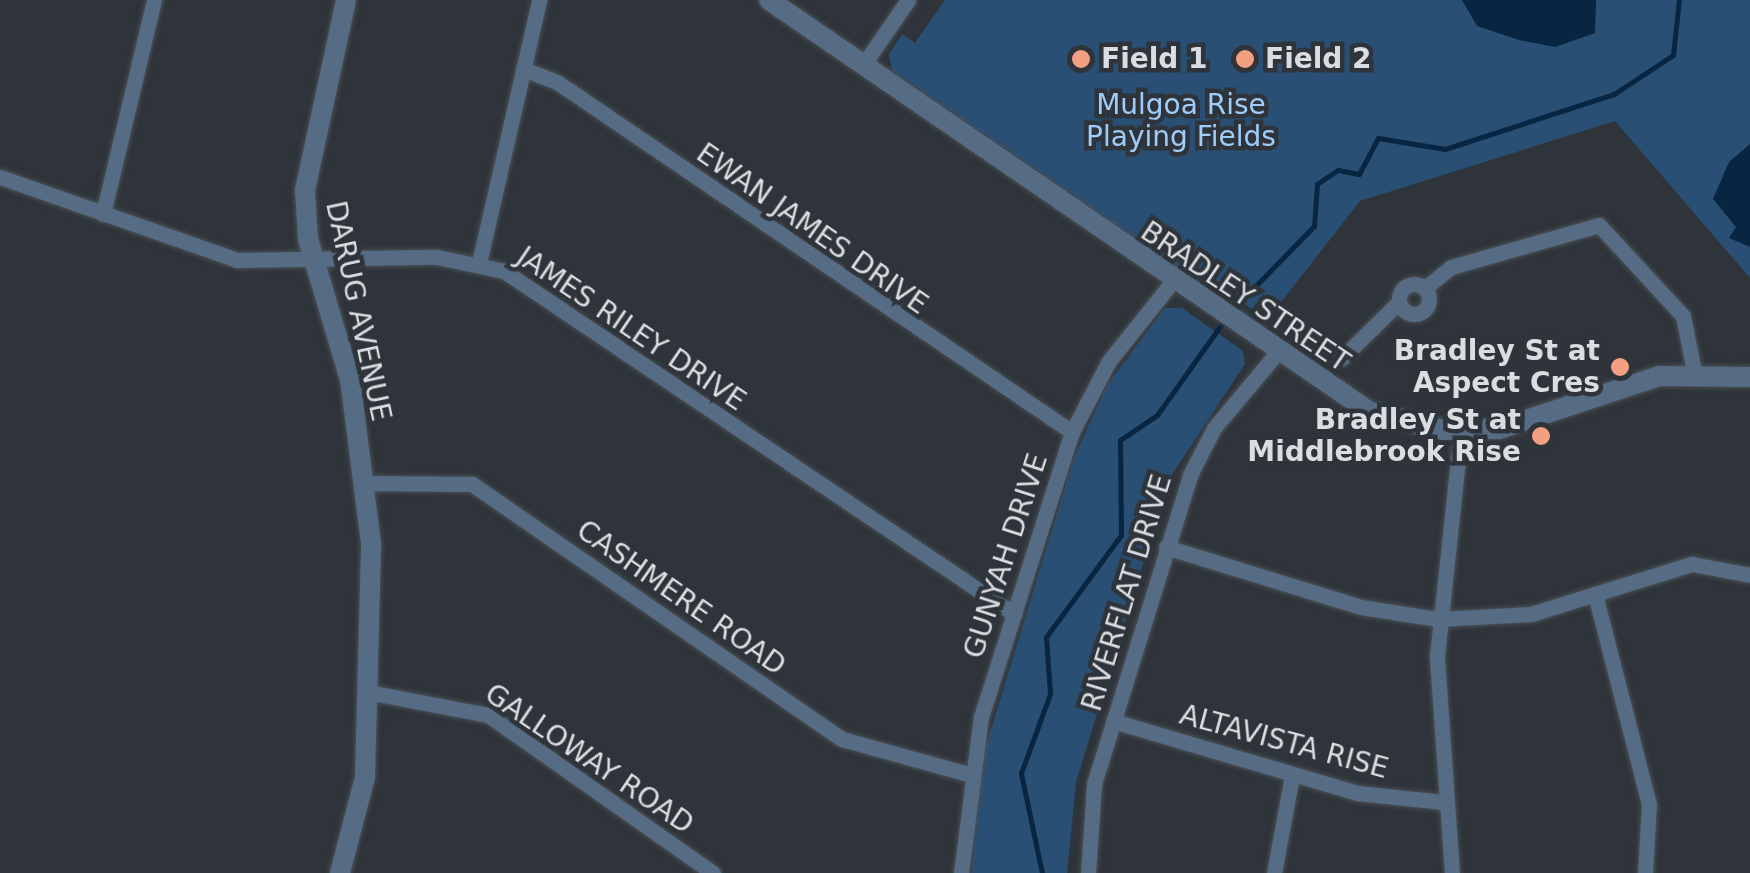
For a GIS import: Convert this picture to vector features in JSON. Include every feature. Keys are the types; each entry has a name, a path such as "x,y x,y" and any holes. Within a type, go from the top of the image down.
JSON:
{"street":[{"path":"103,214 154,0"},
{"name":"DARUG AVENUE","path":"340,873 362,797 373,693 364,483 350,380 314,263 306,180 346,0"},
{"path":"478,263 539,0"},
{"name":"BRADLEY STREET","path":"770,0 1276,354 1370,412 1461,431 1519,425 1635,382 1694,372 1750,377"},
{"path":"863,65 908,0"},
{"name":"EWAN JAMES DRIVE","path":"523,69 557,82 1072,432"},
{"name":"JAMES RILEY DRIVE","path":"0,177 223,257 314,263 478,263 536,289 1014,614"},
{"path":"1342,358 1400,302 1407,286 1425,288 1451,267 1599,225 1682,316 1694,372"},
{"name":"GUNYAH DRIVE","path":"961,873 968,774 1072,432 1109,362 1172,282"},
{"path":"1400,302 1409,314 1424,311 1425,288"},
{"name":"RIVERFLAT DRIVE","path":"1088,873 1090,800 1166,548 1202,447 1276,354"},
{"path":"1452,873 1444,802 1438,618 1461,431"},
{"name":"CASHMERE ROAD","path":"364,483 472,484 842,740 968,774"},
{"path":"1166,548 1362,607 1438,618 1531,614 1596,598 1692,564 1750,576"},
{"path":"1596,598 1649,804 1645,873"},
{"name":"GALLOWAY ROAD","path":"373,693 488,715 713,873"},
{"name":"ALTAVISTA RISE","path":"1113,721 1292,776 1444,802"},
{"path":"1274,873 1292,776"}],"green space":[{"name":"Mulgoa Rise Playing Fields","path":"945,0 1750,0 1750,278 1615,121 1360,201 1271,315 1259,314 1200,274 1193,282 892,71 889,54 902,34 915,43"},
{"path":"1165,308 1182,308 1243,351 1245,364 1169,479 1076,782 1067,873 971,873 981,762 1074,458 1107,385"}],"shaded area":[{"path":"1462,0 1596,0 1595,33 1555,47 1519,40 1477,26"},
{"path":"1750,144 1750,247 1729,238 1736,227 1713,199 1729,162"}],"waterway":[{"path":"1233,309 1314,226 1317,184 1338,170 1359,174 1378,138 1445,149 1614,94 1673,55 1679,0"},
{"path":"1042,873 1021,773 1050,694 1046,637 1121,535 1120,440 1157,415 1226,318"}],"place":[{"name":"Field 1","path":"1081,59"},
{"name":"Field 2","path":"1245,59"},
{"name":"Bradley St at Aspect Cres","path":"1620,367"},
{"name":"Bradley St at Middlebrook Rise","path":"1541,436"}]}
